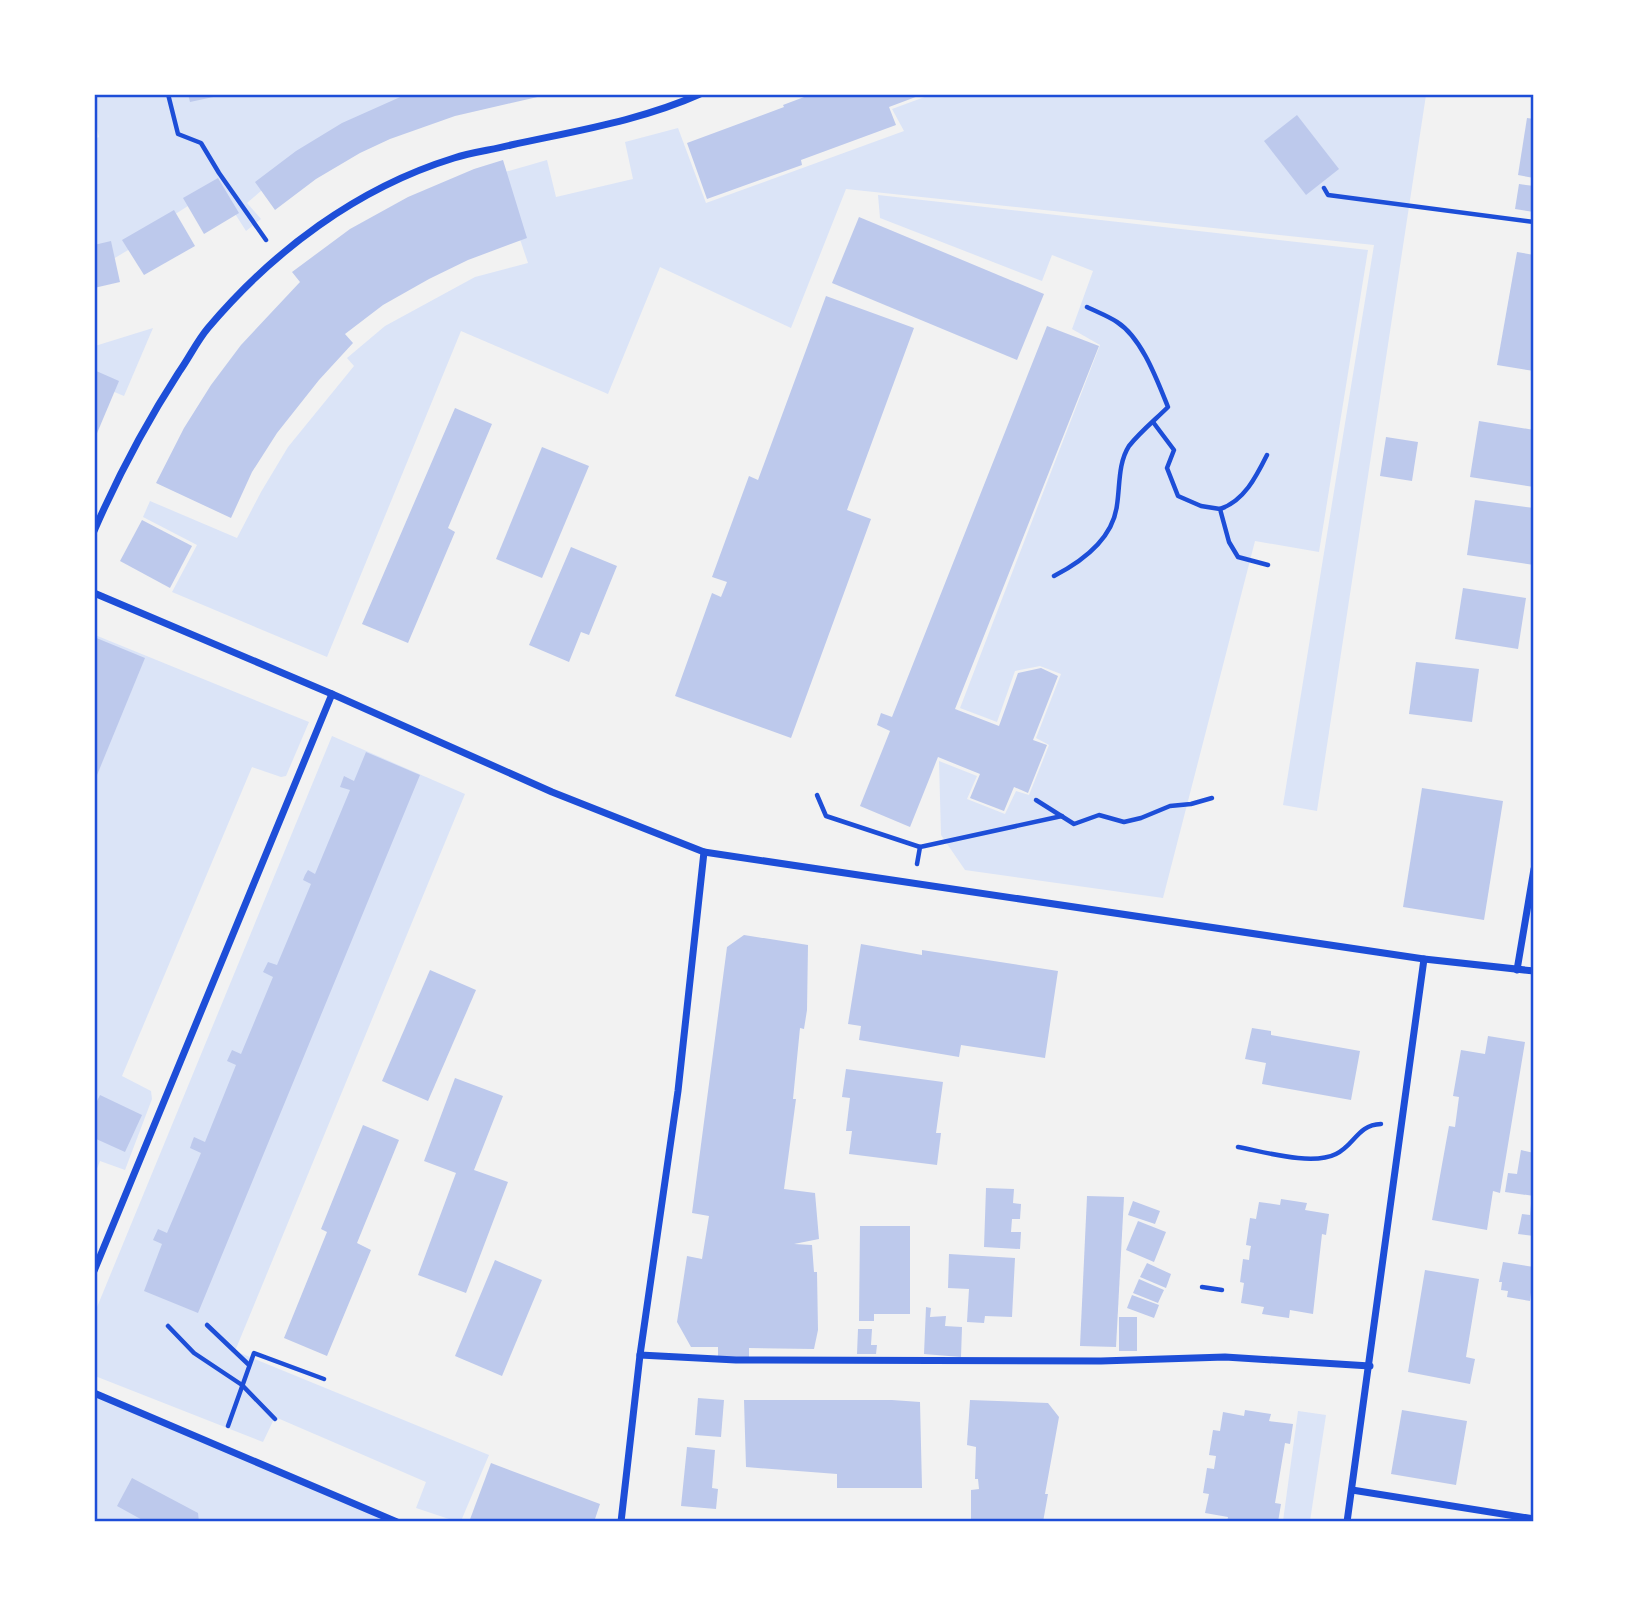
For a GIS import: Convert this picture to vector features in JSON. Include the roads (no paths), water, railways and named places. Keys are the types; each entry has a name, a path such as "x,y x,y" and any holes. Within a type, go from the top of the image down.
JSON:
{"street":[{"path":"94,531 113,488 157,407 206,330 250,283 303,236 370,192 454,158 612,123 678,104 700,94"},
{"path":"94,593 332,694 552,792 704,852 1424,959 1534,971"},
{"path":"94,1271 332,694"},
{"path":"621,1521 640,1354 678,1091 704,852"},
{"path":"1517,970 1534,869"},
{"path":"1347,1521 1424,959"},
{"path":"640,1354 736,1360 1101,1361 1225,1357 1370,1366"},
{"path":"94,1393 397,1521"},
{"path":"1352,1490 1534,1519"}]}
